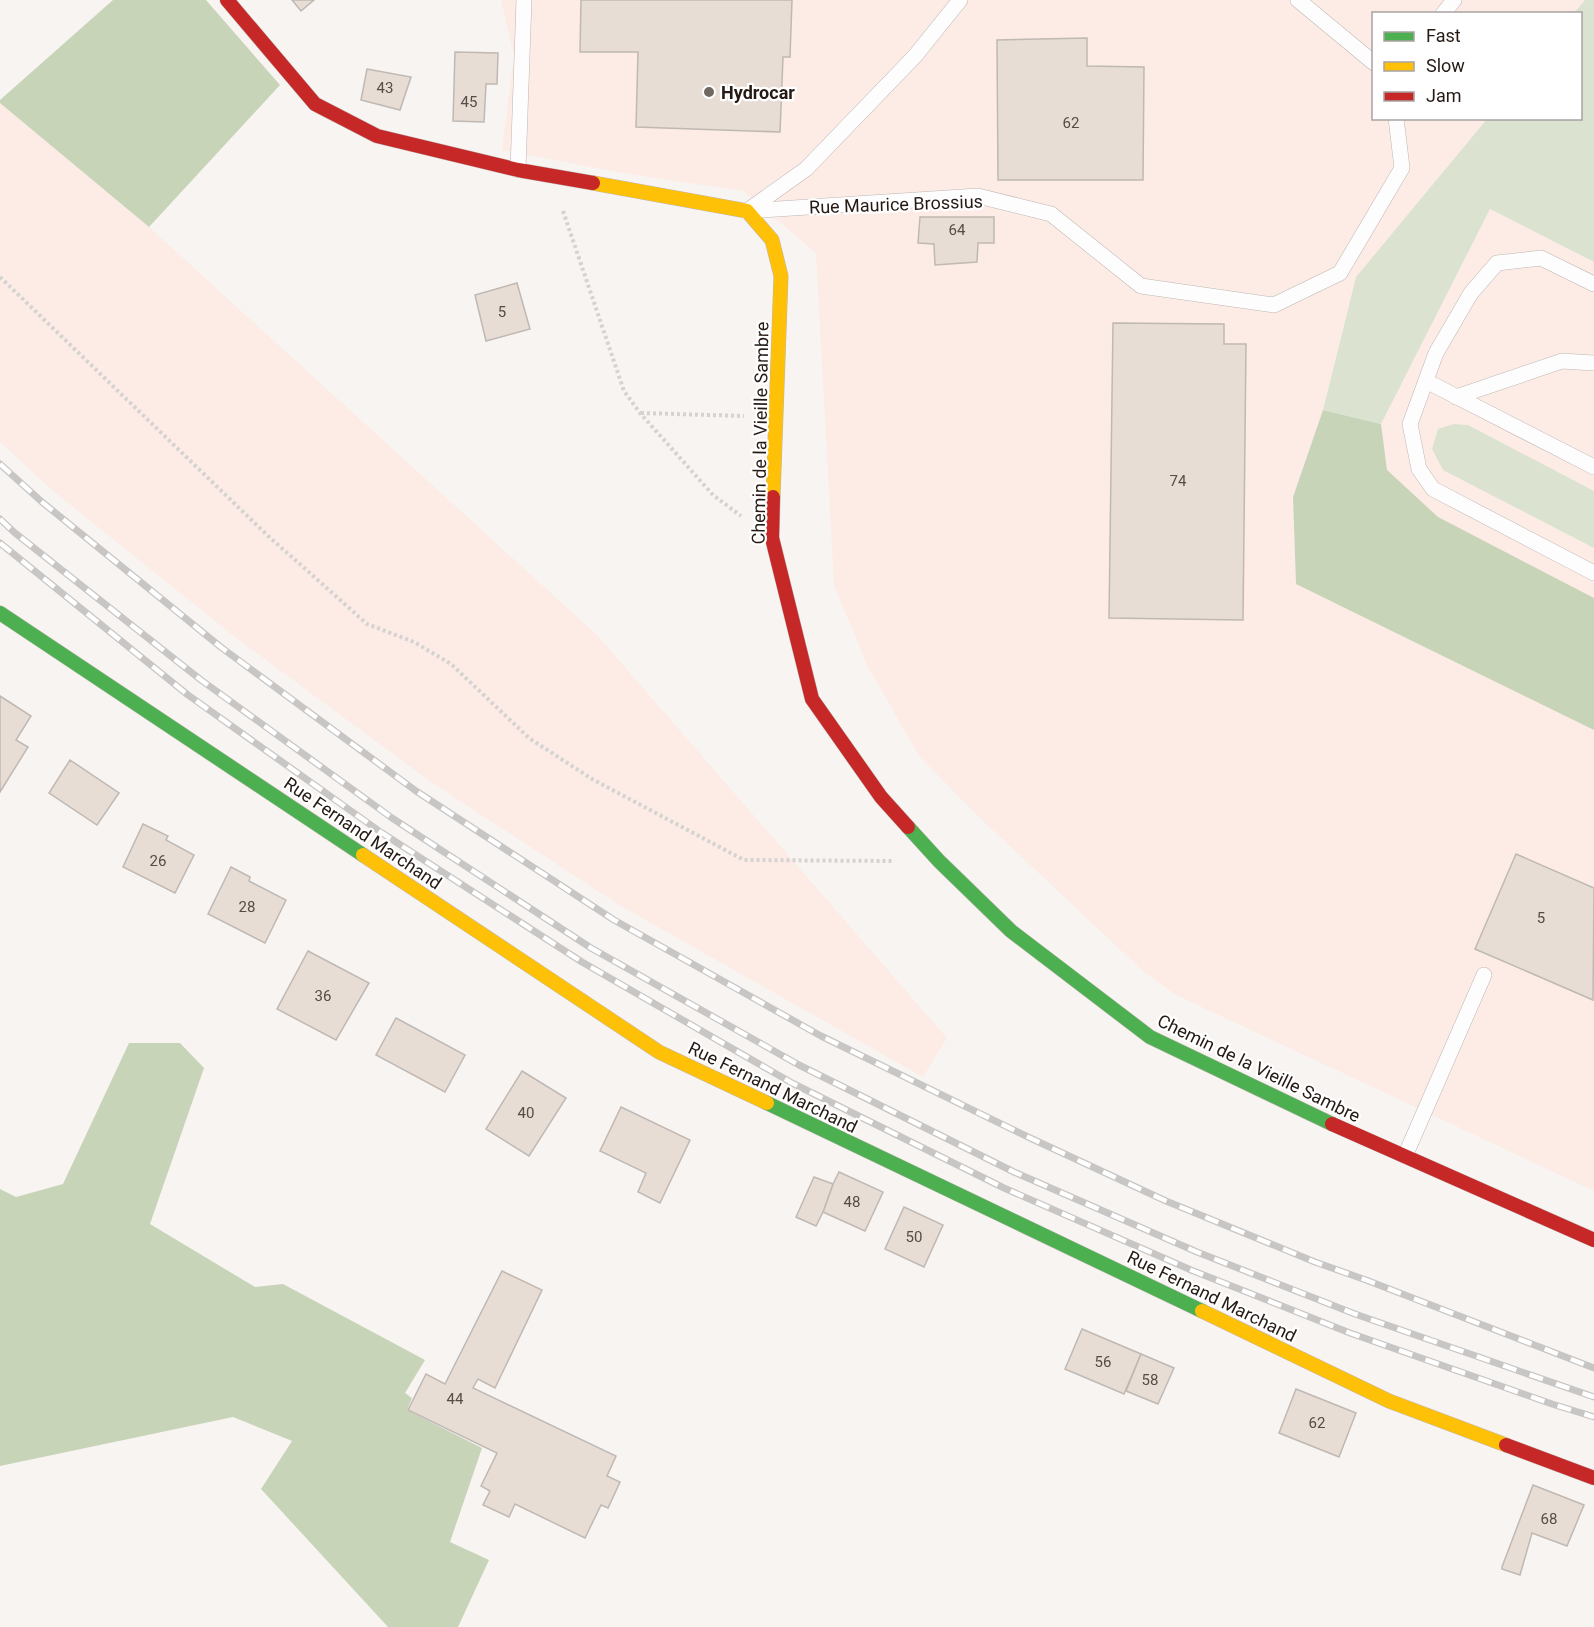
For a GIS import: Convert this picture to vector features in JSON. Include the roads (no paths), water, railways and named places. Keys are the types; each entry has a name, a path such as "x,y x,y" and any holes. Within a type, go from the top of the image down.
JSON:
{"street":[{"name":"Rue Maurice Brossius","path":"227,0 315,104 377,136 518,170 747,211"},
{"name":"Chemin de la Vieille Sambre","path":"747,211 771,240 781,276 772,538 812,699 881,797 939,861 1011,931 1150,1037 1307,1113 1594,1240"},
{"name":"Rue Fernand Marchand","path":"0,613 659,1052 1389,1401 1594,1478"}],"lane":[{"path":"518,170 524,0"},
{"name":"Rue Maurice Brossius","path":"747,211 806,169 915,56 960,0"},
{"path":"1298,0 1372,61"},
{"path":"1445,12 1454,0"},
{"name":"Rue Maurice Brossius","path":"747,211 978,196 1051,214 1141,286 1274,305 1340,273 1402,168 1396,120"},
{"path":"1594,284 1542,258 1497,263 1471,293 1436,353 1410,424 1419,469 1433,489 1594,573"},
{"path":"1456,397 1562,362 1594,363"},
{"path":"1426,381 1594,467"},
{"path":"1405,1156 1484,975"}],"railway":[{"path":"0,464 42,502 222,648 416,791 614,920 821,1036 1028,1137 1166,1201 1315,1262 1594,1368"},
{"path":"0,519 201,680 392,818 591,948 799,1065 1014,1172 1197,1252 1355,1314 1594,1397"},
{"path":"0,543 188,695 382,833 582,962 792,1083 1004,1188 1191,1270 1350,1333 1594,1417"}],"place":[{"name":"Hydrocar","path":"709,92"}]}
